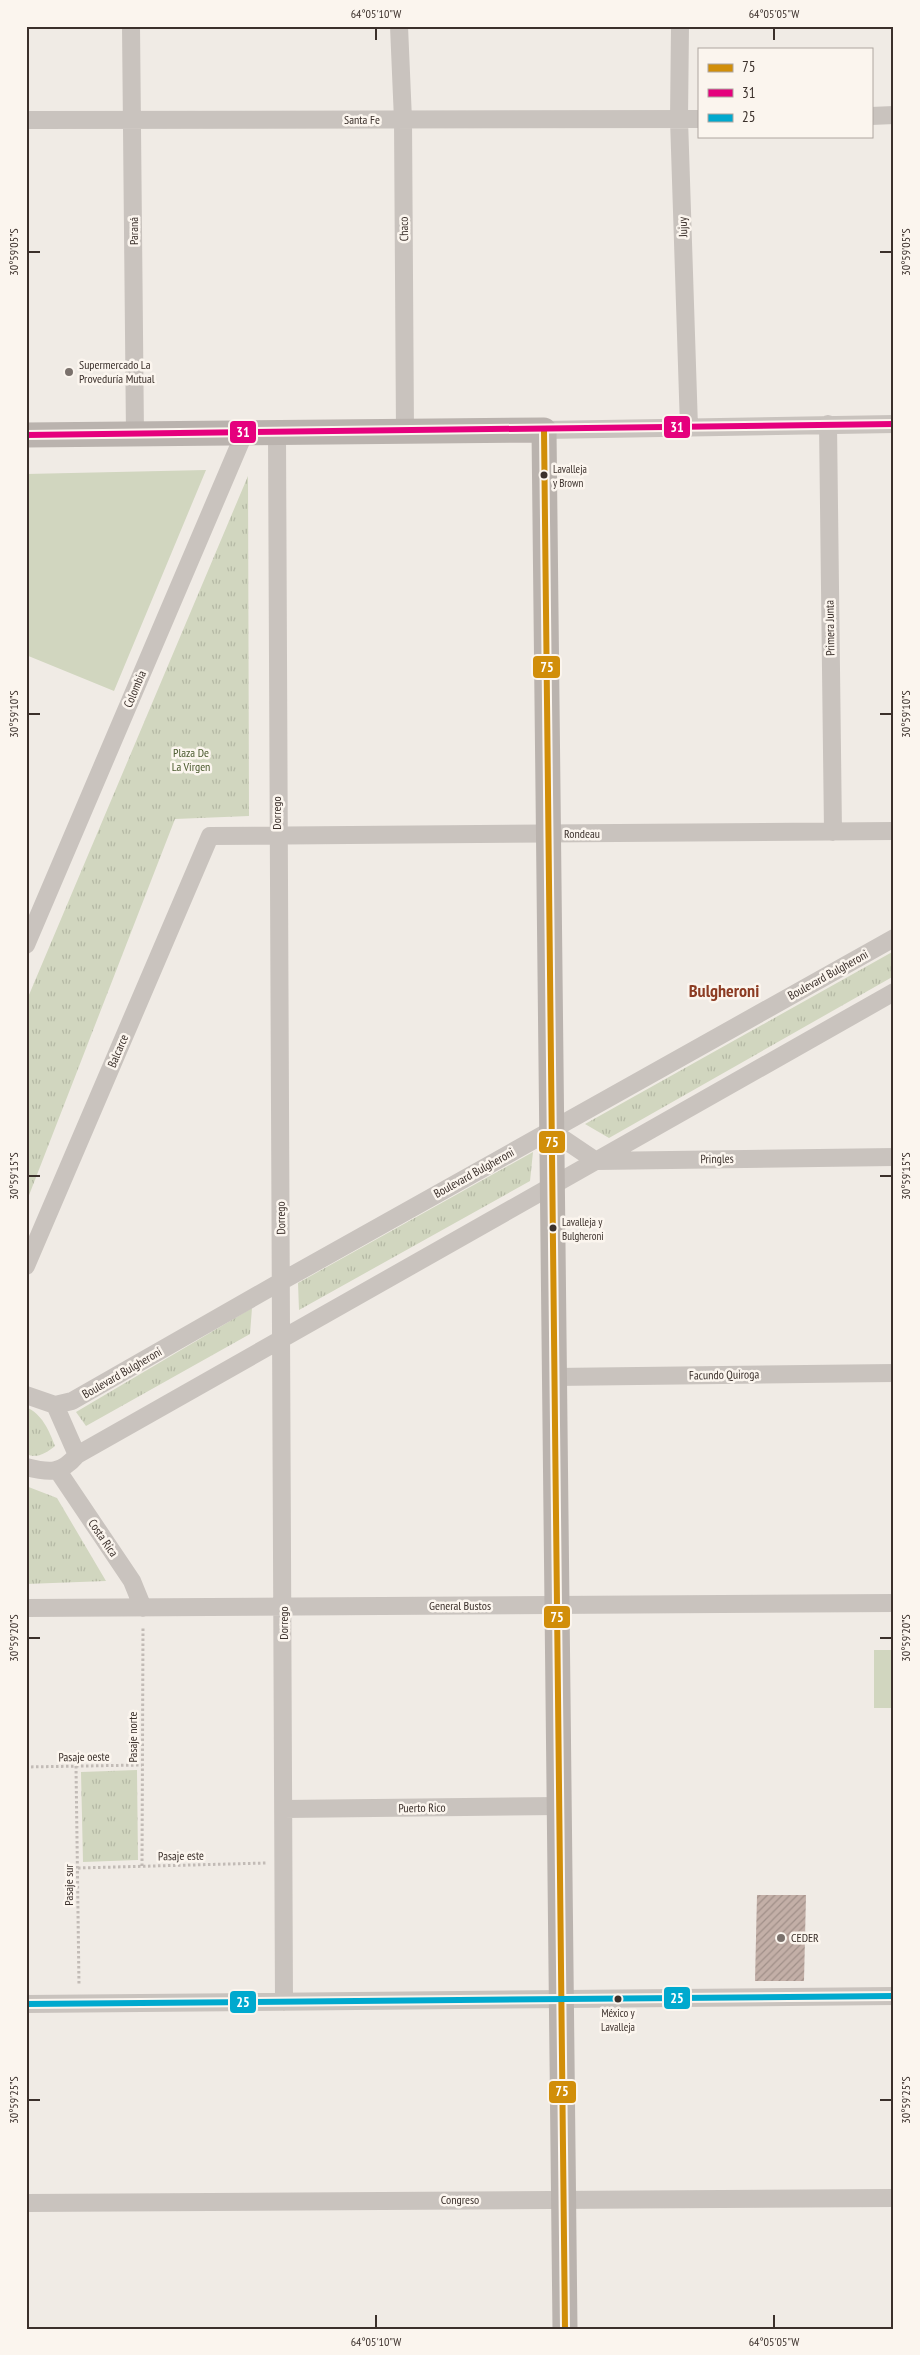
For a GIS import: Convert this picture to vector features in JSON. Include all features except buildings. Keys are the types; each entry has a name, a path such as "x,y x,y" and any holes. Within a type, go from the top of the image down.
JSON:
{"street":[{"name":"Paraná","path":"131,26 135,435"},
{"name":"Chaco","path":"399,26 402,120 405,432"},
{"name":"Jujuy","path":"680,26 679,119 689,427"},
{"path":"872,116 894,115"},
{"name":"Santa Fe","path":"26,120 698,119"},
{"name":"Primera Junta","path":"828,424 833,832"},
{"path":"26,435 277,434 894,424"},
{"path":"544,430 564,2329"},
{"name":"Colombia","path":"26,945 244,434"},
{"name":"Dorrego","path":"277,434 277,836 284,1607 284,2002"},
{"name":"Rondeau","path":"210,836 894,831"},
{"name":"Balcarce","path":"26,1266 210,836"},
{"name":"Boulevard Bulgheroni","path":"54,1405 72,1401 550,1130 894,938"},
{"path":"26,1467 58,1471 69,1464 77,1455 894,992"},
{"path":"550,1130 596,1161"},
{"name":"Pringles","path":"596,1161 894,1157"},
{"name":"Facundo Quiroga","path":"554,1378 894,1373"},
{"path":"26,1395 54,1405 77,1455"},
{"name":"Costa Rica","path":"58,1471 132,1581 143,1608"},
{"name":"General Bustos","path":"26,1608 894,1602"},
{"name":"Puerto Rico","path":"284,1809 559,1806"},
{"path":"26,2004 894,1996"},
{"name":"Congreso","path":"26,2202 894,2198"}],"path":[{"name":"Pasaje norte","path":"142,1866 143,1608"},
{"name":"Pasaje oeste","path":"26,1767 142,1765"},
{"name":"Pasaje sur","path":"76,1766 79,2004"},
{"name":"Pasaje este","path":"78,1868 284,1862"}],"green space":[{"path":"206,470 114,691 26,655 26,474"},
{"name":"Plaza De La Virgen","path":"248,476 249,816 175,819 26,1203 26,1002"},
{"path":"894,951 894,976 609,1138 585,1124"},
{"path":"533,1152 530,1181 299,1310 298,1283"},
{"path":"252,1308 250,1334 86,1426 76,1412"},
{"path":"26,1407 41,1418 55,1446 42,1455 26,1454"},
{"path":"26,1486 57,1498 106,1581 26,1584"},
{"path":"874,1650 894,1650 894,1708 874,1708"},
{"path":"137,1770 138,1860 83,1862 81,1772"}],"transit line":[{"name":"31","path":"26,435 894,424"},
{"name":"75","path":"544,430 565,2329"},
{"name":"25","path":"26,2004 894,1996"}],"place":[{"name":"Supermercado La Proveduría Mutual","path":"69,372"},
{"name":"Lavalleja y Brown","path":"544,475"},
{"name":"Lavalleja y Bulgheroni","path":"553,1228"},
{"name":"CEDER","path":"781,1938"},
{"name":"México y Lavalleja","path":"618,1999"}],"district":[{"name":"Bulgheroni","path":"724,991"}]}
